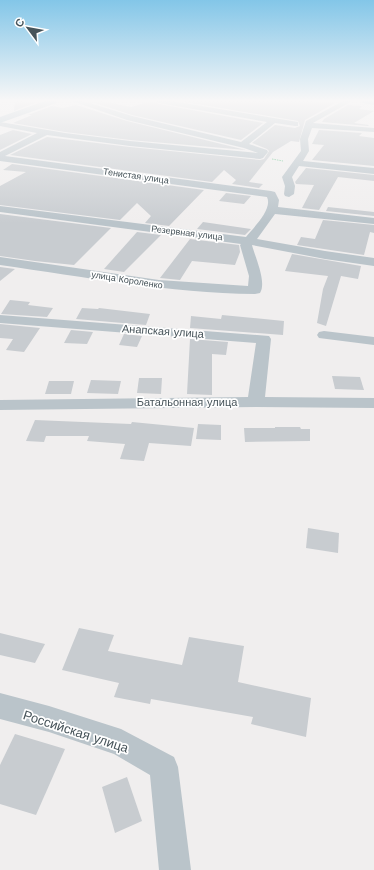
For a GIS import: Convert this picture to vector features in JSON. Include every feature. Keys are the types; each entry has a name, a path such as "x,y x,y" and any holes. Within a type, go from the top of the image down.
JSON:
{"street":[{"path":"0,155 27,142"},
{"path":"113,142 260,156 264,152 229,142"},
{"path":"243,145 247,142"},
{"path":"289,194 290,186 287,177 305,151 304,142"},
{"name":"Тенистая улица","path":"0,158 271,194 274,200 272,210"},
{"path":"297,163 374,171"},
{"name":"Резервная улица","path":"0,209 272,244 325,255 374,262"},
{"path":"250,241 272,210 374,221"},
{"name":"улица Короленко","path":"0,261 174,287 255,290 255,276 246,246 250,241"},
{"name":"Анапская улица","path":"0,319 264,339 256,402"},
{"path":"324,335 374,341"},
{"name":"Батальонная улица","path":"0,405 256,402 374,403"},
{"name":"Российская улица","path":"0,706 49,719 121,743 164,767 174,870"}],"path":[{"path":"260,156 297,163"}],"building":[{"path":"0,142 17,142 0,150"},
{"path":"38,142 85,142 260,160 264,159 269,151 252,143 254,142 290,142 273,152 249,182 263,184 259,188 232,184 236,180 224,170 212,182 10,155"},
{"path":"149,142 212,142 246,150"},
{"path":"313,142 374,142 374,166 312,160 324,145 312,144"},
{"path":"12,164 204,190 169,226 145,223 151,216 137,203 120,220 0,205 0,186 26,172 3,170"},
{"path":"306,168 374,175 374,181 338,177 319,210 302,208 314,185 296,184 295,182"},
{"path":"226,193 251,196 244,204 219,201"},
{"path":"328,207 374,212 374,216 326,211"},
{"path":"0,214 111,228 74,265 35,261 0,256"},
{"path":"323,220 374,225 374,233 370,232 364,255 297,245 301,237 315,239"},
{"path":"203,222 251,229 245,235 197,229"},
{"path":"137,232 161,235 124,272 104,269"},
{"path":"190,239 239,245 240,252 235,265 192,261 180,280 160,278"},
{"path":"292,254 361,266 358,279 341,276 326,326 317,323 323,289 328,276 285,271"},
{"path":"0,267 15,269 0,281"},
{"path":"10,300 30,302 28,305 53,308 47,317 1,314"},
{"path":"82,308 99,308 150,314 146,325 76,319"},
{"path":"222,315 284,321 283,335 190,328 191,316 221,319"},
{"path":"0,324 40,328 24,352 6,350 13,339 0,338"},
{"path":"71,330 93,332 87,344 64,343"},
{"path":"124,334 142,336 137,347 119,345"},
{"path":"190,339 228,342 226,355 212,354 212,395 187,394"},
{"path":"332,376 360,377 364,390 335,389"},
{"path":"139,378 162,378 161,394 137,393"},
{"path":"91,380 121,381 118,394 87,393"},
{"path":"49,381 74,381 71,394 45,394"},
{"path":"35,420 131,424 132,422 194,428 191,446 149,443 144,461 120,459 125,444 87,441 89,436 46,436 44,442 26,441"},
{"path":"198,424 221,425 221,440 196,439"},
{"path":"300,427 301,429 310,429 310,441 245,442 244,428"},
{"path":"308,528 339,533 338,553 306,548"},
{"path":"79,628 114,635 108,651 182,665 189,637 244,646 238,682 311,698 306,737 251,724 253,717 151,699 150,704 114,697 119,683 62,670"},
{"path":"0,633 45,644 35,663 0,655"},
{"path":"15,734 65,749 36,815 0,804 0,765"},
{"path":"127,777 142,821 115,833 102,787"}]}
